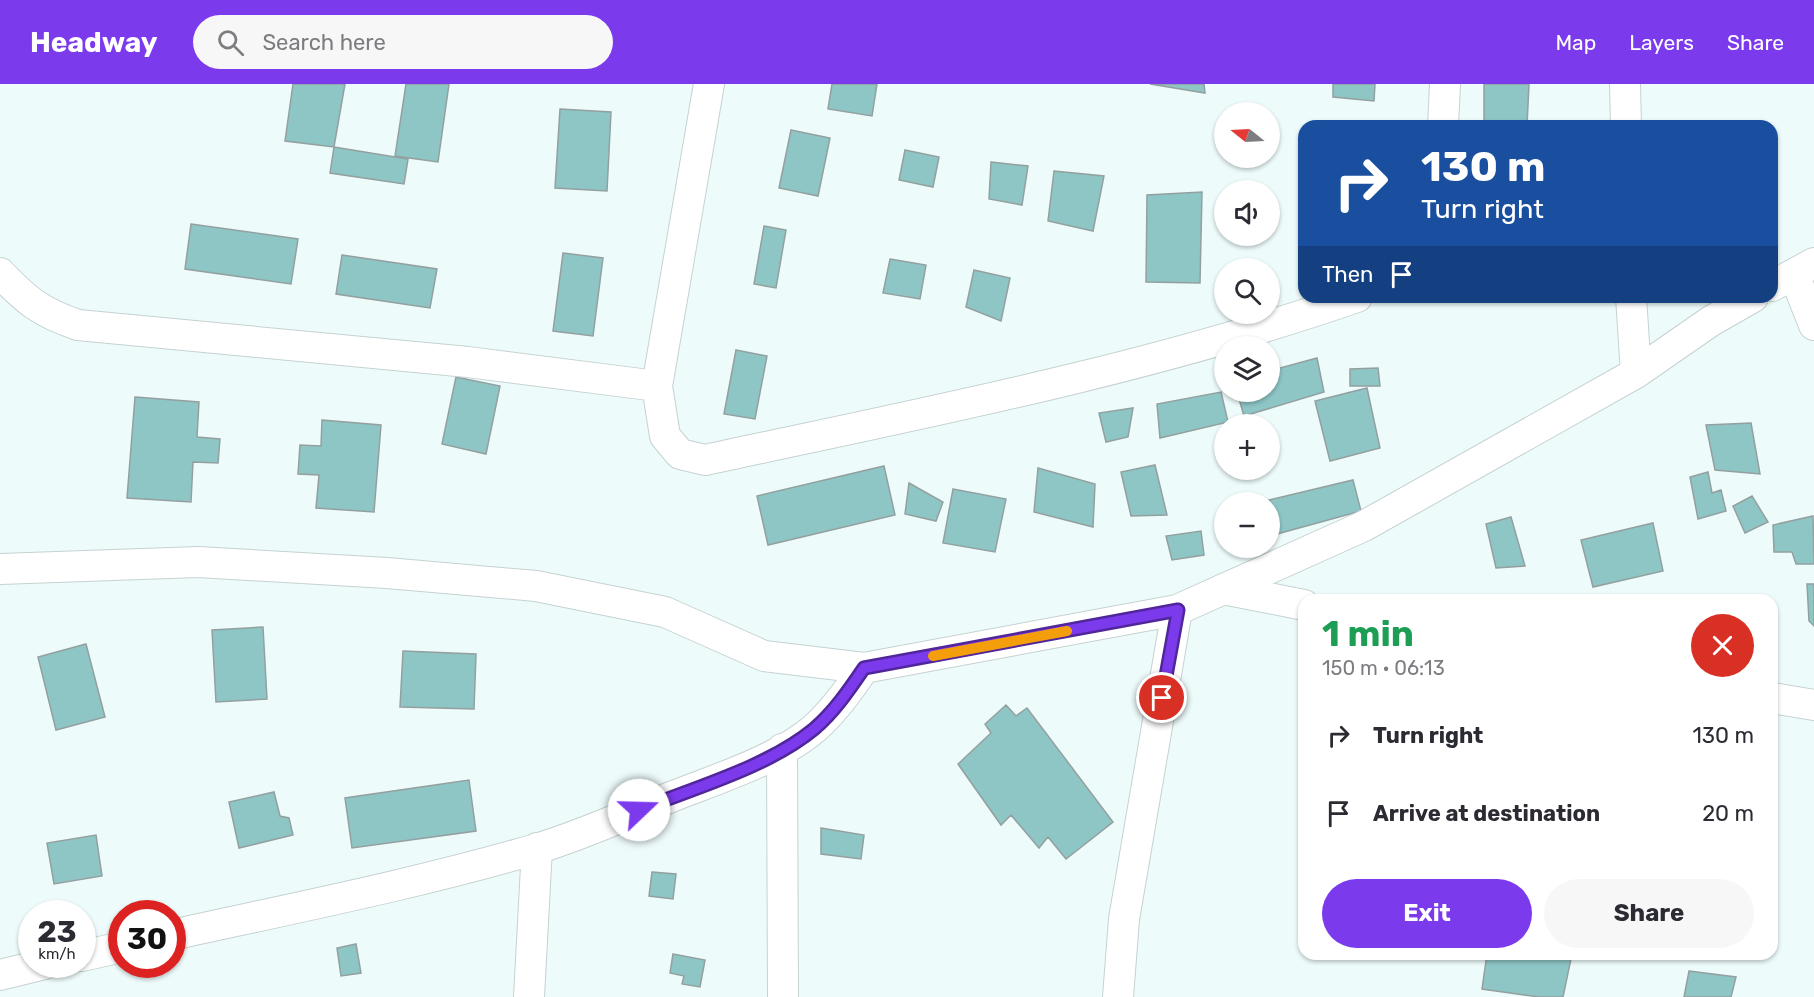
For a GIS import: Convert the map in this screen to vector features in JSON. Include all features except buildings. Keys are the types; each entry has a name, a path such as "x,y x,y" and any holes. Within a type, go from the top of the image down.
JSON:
{"street":[{"path":"709,84 657,386 665,436 680,454 705,460 982,400 1274,326 1340,303"},
{"path":"1443,120 1445,84"},
{"path":"1625,84 1626,120"},
{"path":"0,273 27,302 53,316 78,325 468,362 657,386"},
{"path":"1793,274 1814,325"},
{"path":"1631,303 1636,373"},
{"path":"0,569 198,562 387,573 536,586 665,612 745,650 764,656 864,668 1178,610 1364,526 1636,373 1711,321 1742,303"},
{"path":"1223,589 1298,604"},
{"path":"1118,997 1124,919 1178,610"},
{"path":"186,932 386,887 537,848 737,771 782,749 813,729 840,702 864,668"},
{"path":"1778,699 1814,705"},
{"path":"782,749 783,997"},
{"path":"529,997 537,848"},
{"path":"0,975 18,971"}],"slow traffic":[{"path":"933,656 1067,631"}],"route":[{"path":"639,810 737,771 782,749 813,729 840,702 864,668 1178,610 1162,698"}]}
